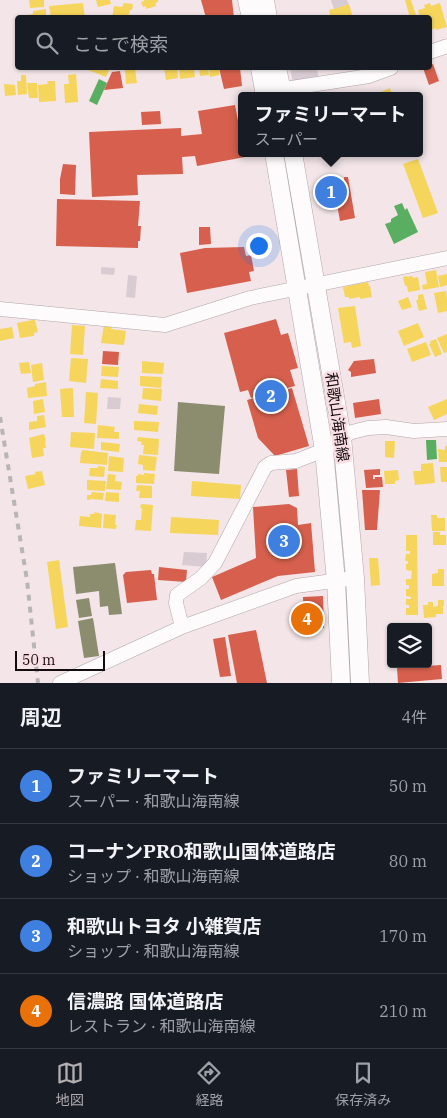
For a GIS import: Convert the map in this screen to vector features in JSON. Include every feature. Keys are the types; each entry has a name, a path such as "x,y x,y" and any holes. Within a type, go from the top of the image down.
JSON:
{"main road":[{"path":"248,0 250,15"},
{"path":"265,0 268,15"},
{"path":"261,70 272,92"},
{"path":"273,92 277,70"},
{"name":"和歌山海南線","path":"275,157 324,450 336,581 341,683"},
{"name":"和歌山海南線","path":"294,157 342,437 355,578 360,683"}],"street":[{"path":"432,51 447,46"},
{"path":"279,92 369,76 386,70"},
{"path":"0,310 165,325 250,298 447,258"},
{"path":"182,627 176,603 177,595 201,578 215,564 265,467 271,463 296,461 324,450 352,432 368,428 386,427 414,432 447,429"},
{"path":"60,683 182,627 296,586 355,578"}],"building: 住宅":[{"path":"29,0 44,0 44,7 30,8"},
{"path":"96,0 110,0 111,4 98,7"},
{"path":"144,0 158,0 158,2 155,3 156,6 146,9 146,6 143,7 141,2"},
{"path":"405,0 411,0 416,15 409,15"},
{"path":"83,3 85,15 50,15 49,6"},
{"path":"124,3 133,4 129,15 112,15 114,6 122,7"},
{"path":"430,3 431,6 440,3 447,27 432,29 432,15 419,15 418,10 425,8 424,5"},
{"path":"349,4 352,15 330,15 329,10"},
{"path":"46,9 46,15 27,15 33,14 33,11"},
{"path":"88,70 109,70 106,77"},
{"path":"125,70 135,70 137,83 126,84"},
{"path":"164,70 177,70 178,78 166,80"},
{"path":"179,70 194,70 195,77 180,79"},
{"path":"199,70 208,70 209,75 200,76"},
{"path":"209,70 219,70 219,75 210,77"},
{"path":"76,74 78,102 65,103 64,84 69,84 68,75"},
{"path":"21,75 26,75 27,94 18,95 17,81 21,81"},
{"path":"47,81 55,81 56,101 39,102 38,85 48,84"},
{"path":"27,83 37,83 38,98 29,98"},
{"path":"4,84 15,85 16,95 5,96"},
{"path":"390,88 391,92 380,92"},
{"path":"418,159 438,213 423,218 403,164"},
{"path":"436,270 439,287 423,290 422,285 427,284 425,272"},
{"path":"447,274 447,285 440,287 438,276"},
{"path":"403,277 418,277 420,290 408,292"},
{"path":"368,282 372,297 349,299 349,297 345,297 343,287"},
{"path":"446,291 447,311 438,313 434,293"},
{"path":"423,294 427,309 419,311 416,300 418,300 418,295"},
{"path":"408,297 412,307 402,310 398,301"},
{"path":"355,306 361,346 352,348 351,342 344,343 338,308"},
{"path":"35,320 38,332 34,333 34,336 20,338 17,323"},
{"path":"418,323 424,337 404,346 398,331"},
{"path":"72,325 85,326 83,355 70,354"},
{"path":"104,325 112,326 111,329 126,331 124,345 101,343"},
{"path":"12,327 14,338 0,341 0,329"},
{"path":"447,334 447,352 444,353 437,338"},
{"path":"436,339 442,354 435,357 429,344 431,343 430,341"},
{"path":"426,342 431,355 412,362 407,349"},
{"path":"71,358 88,359 86,383 69,381"},
{"path":"142,361 164,363 163,374 142,373"},
{"path":"29,362 31,373 21,374 19,363"},
{"path":"42,363 44,380 33,382 31,365"},
{"path":"102,366 119,367 118,377 101,376"},
{"path":"140,376 162,377 161,388 140,386"},
{"path":"101,379 118,381 118,389 100,388"},
{"path":"46,382 47,396 28,398 27,388"},
{"path":"73,388 74,417 62,417 60,389"},
{"path":"143,388 162,389 161,401 142,399"},
{"path":"86,392 98,393 96,424 84,423"},
{"path":"43,399 45,412 34,414 33,401"},
{"path":"447,399 447,414 434,420 428,407"},
{"path":"139,404 158,406 157,415 138,413"},
{"path":"44,415 46,427 29,430 29,422 37,421 37,416"},
{"path":"134,421 159,422 158,432 134,430"},
{"path":"98,425 115,427 114,432 119,432 119,439 97,438"},
{"path":"71,432 95,433 94,449 70,447"},
{"path":"44,434 46,448 43,448 44,456 32,458 29,438"},
{"path":"138,437 159,439 158,455 143,454 144,445 141,445 142,442 137,441"},
{"path":"385,441 395,441 394,458 385,457"},
{"path":"101,442 120,444 119,452 101,450"},
{"path":"445,446 447,446 447,462 439,462 438,449 445,450"},
{"path":"82,450 108,453 107,465 80,463"},
{"path":"139,455 157,457 155,471 143,470 143,465 138,464"},
{"path":"109,456 124,458 123,472 108,471"},
{"path":"433,463 435,483 415,485 413,471 421,471 421,464"},
{"path":"98,466 105,467 104,477 89,476 90,468 98,468"},
{"path":"440,467 447,467 447,482 441,482"},
{"path":"398,470 399,480 395,481 395,484 385,484 384,471"},
{"path":"42,471 45,485 28,489 25,476"},
{"path":"144,473 155,474 154,484 136,483 136,476 138,474 144,475"},
{"path":"108,474 116,475 115,481 122,482 121,490 106,489"},
{"path":"87,480 106,481 105,491 87,490"},
{"path":"192,481 241,485 240,499 191,496"},
{"path":"137,485 152,486 152,498 139,498 140,491 136,491"},
{"path":"92,492 104,493 103,500 87,500 87,495 91,495"},
{"path":"106,492 119,493 119,502 105,501"},
{"path":"141,504 153,505 151,531 135,530 136,520 141,520"},
{"path":"95,512 102,514 101,528 79,526 80,516 90,517 90,514"},
{"path":"104,514 116,515 116,529 103,528"},
{"path":"431,515 437,515 437,518 445,518 445,531 432,531"},
{"path":"171,517 219,520 218,535 170,533"},
{"path":"433,532 440,532 440,535 446,535 446,545 433,545"},
{"path":"406,535 417,535 418,615 406,615 406,608 409,608 409,605 406,605 406,599 411,599 411,597 406,596 406,589 409,589 409,585 406,585 406,579 411,579 412,571 406,570 408,561 405,561 406,554 410,554 410,551 406,551"},
{"path":"369,558 378,558 380,585 371,586"},
{"path":"59,560 68,627 56,629 47,562"},
{"path":"438,569 444,569 444,586 432,586 432,574 438,573"},
{"path":"438,600 444,600 443,614 424,618 423,605 433,602 433,607 438,606"}],"building: 商業":[{"path":"201,0 232,0 234,15 205,15"},
{"path":"432,64 439,81 429,85 424,70 432,70"},
{"path":"219,70 240,70 242,86 224,89"},
{"path":"120,71 123,88 104,90 112,72"},
{"path":"235,105 238,121 238,157 245,157 197,166 195,156 182,157 183,174 137,175 138,195 92,197 89,132 181,128 181,136 202,134 198,111"},
{"path":"160,111 161,124 142,125 141,112"},
{"path":"63,164 76,165 75,195 60,194"},
{"path":"344,177 348,177 355,218 340,221 333,182 344,180"},
{"path":"57,199 140,201 138,226 141,226 138,248 56,246"},
{"path":"199,227 210,227 211,244 199,245"},
{"path":"244,247 246,256 251,255 254,271 249,272 251,281 187,293 180,253 205,248"},
{"path":"276,319 281,335 288,333 298,368 290,370 295,386 251,398 248,390 240,392 224,333"},
{"path":"103,351 119,352 118,365 102,364"},
{"path":"374,359 376,373 351,377 351,372 348,370 354,361"},
{"path":"292,388 309,446 275,456 258,438 247,400"},
{"path":"379,399 381,414 355,418 353,403"},
{"path":"297,469 299,496 289,497 286,470"},
{"path":"380,469 380,475 373,475 373,479 375,477 382,477 383,487 366,488 364,470"},
{"path":"362,490 380,490 377,530 365,530"},
{"path":"289,504 297,508 298,525 311,523 315,572 278,576 221,600 212,577 256,558 253,507"},
{"path":"159,567 187,570 186,582 158,580"},
{"path":"151,570 152,574 154,574 157,600 127,603 123,575 126,572"},
{"path":"323,596 324,628 304,629 303,597"},
{"path":"256,630 267,683 237,683 228,635"},
{"path":"225,637 231,676 220,677 213,639"},
{"path":"441,665 442,679 398,683 397,668 432,668 432,666"}],"building: 公共":[{"path":"99,79 107,83 97,105 89,101"},
{"path":"402,203 405,210 407,208 418,232 394,244 385,224 391,222 391,219 398,215 394,206"},
{"path":"426,440 436,440 437,459 427,460"}],"building: 工業":[{"path":"178,402 225,406 219,474 174,471"},
{"path":"115,563 122,614 109,615 108,606 100,607 99,591 76,594 73,567"},
{"path":"89,598 92,616 79,618 76,600"},
{"path":"93,618 99,656 84,658 78,621"}],"building: その他":[{"path":"331,0 347,0 349,4 334,9"},
{"path":"290,70 317,70 319,78 293,83"},
{"path":"101,267 115,268 114,275 101,274"},
{"path":"128,275 137,276 135,298 126,297"},
{"path":"108,397 121,398 120,409 107,409"},
{"path":"184,552 207,553 206,567 182,565"}],"railway":[{"path":"0,417 27,580 38,683"}],"place":[{"name":"ファミリーマート","path":"331,192"},
{"name":"コーナンPRO和歌山国体道路店","path":"271,396"},
{"name":"和歌山トヨタ 小雑賀店","path":"284,541"},
{"name":"信濃路 国体道路店","path":"307,619"}]}
